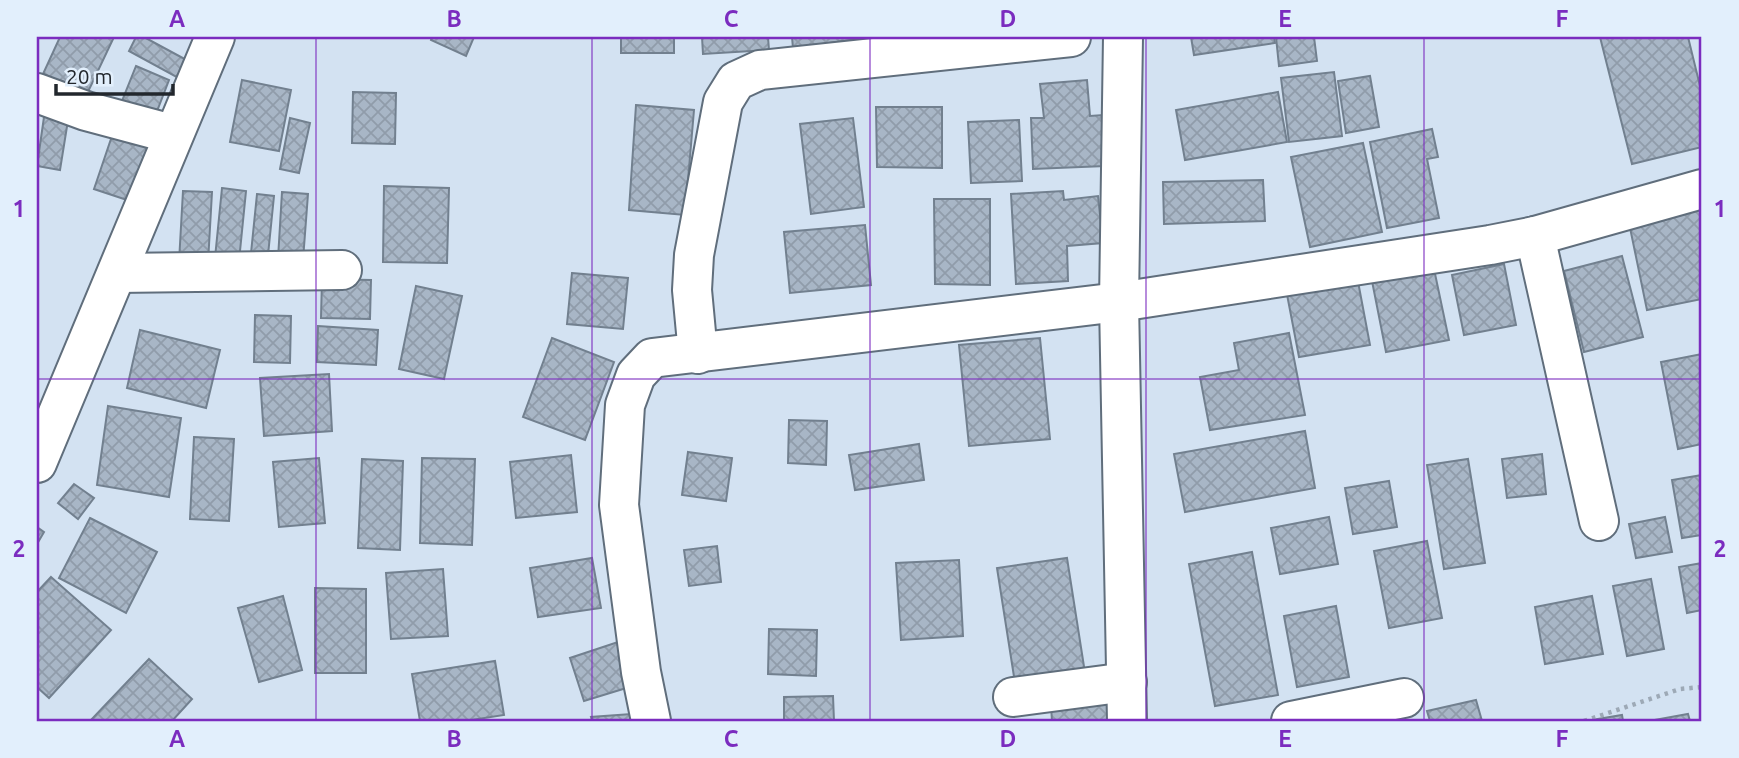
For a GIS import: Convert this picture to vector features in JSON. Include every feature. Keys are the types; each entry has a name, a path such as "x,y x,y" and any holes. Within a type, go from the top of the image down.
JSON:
{"street":[{"path":"37,463 172,134 215,37"},
{"path":"698,354 692,290 694,255 723,102 736,81 760,71 1071,37"},
{"path":"1123,37 1119,302 1127,721"},
{"path":"37,93 86,111 172,134"},
{"path":"651,721 641,672 619,505 625,405 636,375 652,358 1119,302 1535,236 1702,190"},
{"path":"1535,236 1599,521"},
{"path":"117,273 342,270"},
{"path":"1013,697 1127,682"},
{"path":"1291,721 1404,698"}],"path":[{"path":"1584,721 1680,689 1702,687"}],"building":[{"path":"60,37 114,37 87,94 43,74"},
{"path":"136,37 144,37 192,63 182,80 129,51"},
{"path":"432,37 474,37 466,56 431,40"},
{"path":"621,37 674,37 674,53 621,53"},
{"path":"702,37 768,37 769,50 703,54"},
{"path":"792,37 865,37 865,38 793,48"},
{"path":"1191,37 1274,37 1275,43 1194,55"},
{"path":"1276,37 1314,37 1317,61 1279,66"},
{"path":"1600,37 1688,37 1702,94 1702,147 1632,164"},
{"path":"136,66 169,80 154,119 120,106"},
{"path":"1334,72 1342,136 1289,142 1281,78"},
{"path":"1370,76 1379,127 1346,133 1338,81"},
{"path":"242,80 291,90 279,151 230,142"},
{"path":"1087,80 1090,116 1103,115 1105,166 1033,169 1031,118 1044,118 1040,84"},
{"path":"353,92 396,93 395,144 352,143"},
{"path":"1278,92 1287,142 1185,160 1176,110"},
{"path":"636,105 694,110 685,215 629,210"},
{"path":"876,107 942,107 942,168 877,167"},
{"path":"45,110 69,114 60,170 37,166"},
{"path":"290,118 310,123 299,173 280,169"},
{"path":"853,118 864,207 811,214 800,124"},
{"path":"1019,120 1022,181 971,183 968,122"},
{"path":"1432,129 1438,157 1427,159 1439,218 1387,228 1370,142"},
{"path":"114,130 157,144 136,203 94,189"},
{"path":"1363,143 1382,232 1310,247 1291,157"},
{"path":"1263,180 1265,221 1164,224 1163,182"},
{"path":"384,186 449,188 447,263 383,262"},
{"path":"222,188 246,191 239,261 215,258"},
{"path":"183,191 212,192 208,263 179,262"},
{"path":"1063,191 1064,200 1098,196 1103,243 1067,246 1068,281 1016,284 1011,194"},
{"path":"282,192 308,194 303,260 278,259"},
{"path":"257,194 274,196 267,265 250,263"},
{"path":"934,199 990,199 990,285 935,284"},
{"path":"1702,203 1702,299 1647,310 1628,218"},
{"path":"865,225 871,285 790,293 784,232"},
{"path":"1622,256 1643,337 1584,352 1564,271"},
{"path":"1504,264 1516,325 1464,335 1452,275"},
{"path":"1434,269 1449,340 1386,352 1372,281"},
{"path":"1356,271 1370,345 1299,357 1285,284"},
{"path":"572,273 628,278 623,329 567,324"},
{"path":"322,279 371,280 370,319 321,318"},
{"path":"416,286 462,296 444,379 399,369"},
{"path":"255,315 291,316 290,363 254,362"},
{"path":"318,326 378,330 376,365 317,362"},
{"path":"140,330 220,350 206,408 127,388"},
{"path":"1289,333 1305,415 1210,430 1200,377 1239,370 1234,343"},
{"path":"552,338 614,362 585,440 523,417"},
{"path":"1040,338 1050,439 969,446 959,345"},
{"path":"1702,354 1702,444 1678,449 1661,362"},
{"path":"329,374 332,431 264,436 260,378"},
{"path":"108,406 181,418 169,497 97,485"},
{"path":"789,420 827,421 826,465 788,463"},
{"path":"1305,431 1315,488 1185,512 1174,454"},
{"path":"194,437 234,439 229,521 190,519"},
{"path":"919,444 924,480 855,490 849,455"},
{"path":"688,452 732,458 726,501 682,495"},
{"path":"1542,454 1546,494 1507,498 1502,459"},
{"path":"571,455 577,512 516,518 510,462"},
{"path":"319,458 325,523 279,527 273,462"},
{"path":"422,458 475,459 472,545 420,543"},
{"path":"362,459 403,461 400,550 358,548"},
{"path":"1468,459 1485,563 1444,569 1427,465"},
{"path":"1702,475 1702,535 1682,538 1672,480"},
{"path":"1389,481 1397,527 1353,534 1345,488"},
{"path":"74,484 94,498 78,519 58,503"},
{"path":"1329,517 1338,564 1280,574 1271,528"},
{"path":"1665,517 1672,552 1636,558 1629,524"},
{"path":"90,518 157,552 126,613 59,578"},
{"path":"37,527 44,532 37,544"},
{"path":"1427,541 1442,618 1389,628 1374,551"},
{"path":"717,546 721,582 689,586 684,550"},
{"path":"1252,552 1278,695 1215,706 1189,564"},
{"path":"592,558 601,608 538,617 530,568"},
{"path":"1067,558 1085,673 1015,683 997,568"},
{"path":"959,560 963,636 901,640 896,563"},
{"path":"1702,563 1702,610 1687,613 1679,567"},
{"path":"443,569 448,636 391,639 386,573"},
{"path":"51,577 111,630 49,698 37,687 37,592"},
{"path":"1651,579 1664,649 1627,656 1613,586"},
{"path":"315,588 366,589 366,673 315,673"},
{"path":"283,596 302,670 259,682 238,608"},
{"path":"1592,596 1603,654 1545,664 1535,607"},
{"path":"1336,606 1349,677 1297,687 1284,616"},
{"path":"769,629 817,630 816,676 768,674"},
{"path":"621,641 636,685 584,701 570,658"},
{"path":"149,659 192,699 172,721 90,721"},
{"path":"495,661 504,715 465,721 420,721 412,674"},
{"path":"833,696 834,721 784,721 784,697"},
{"path":"1476,700 1482,721 1430,721 1427,711"},
{"path":"1119,702 1120,721 1052,721 1051,706"},
{"path":"645,713 646,721 592,721 591,717"},
{"path":"1688,714 1690,721 1649,721"},
{"path":"1622,715 1623,721 1586,721"}]}
